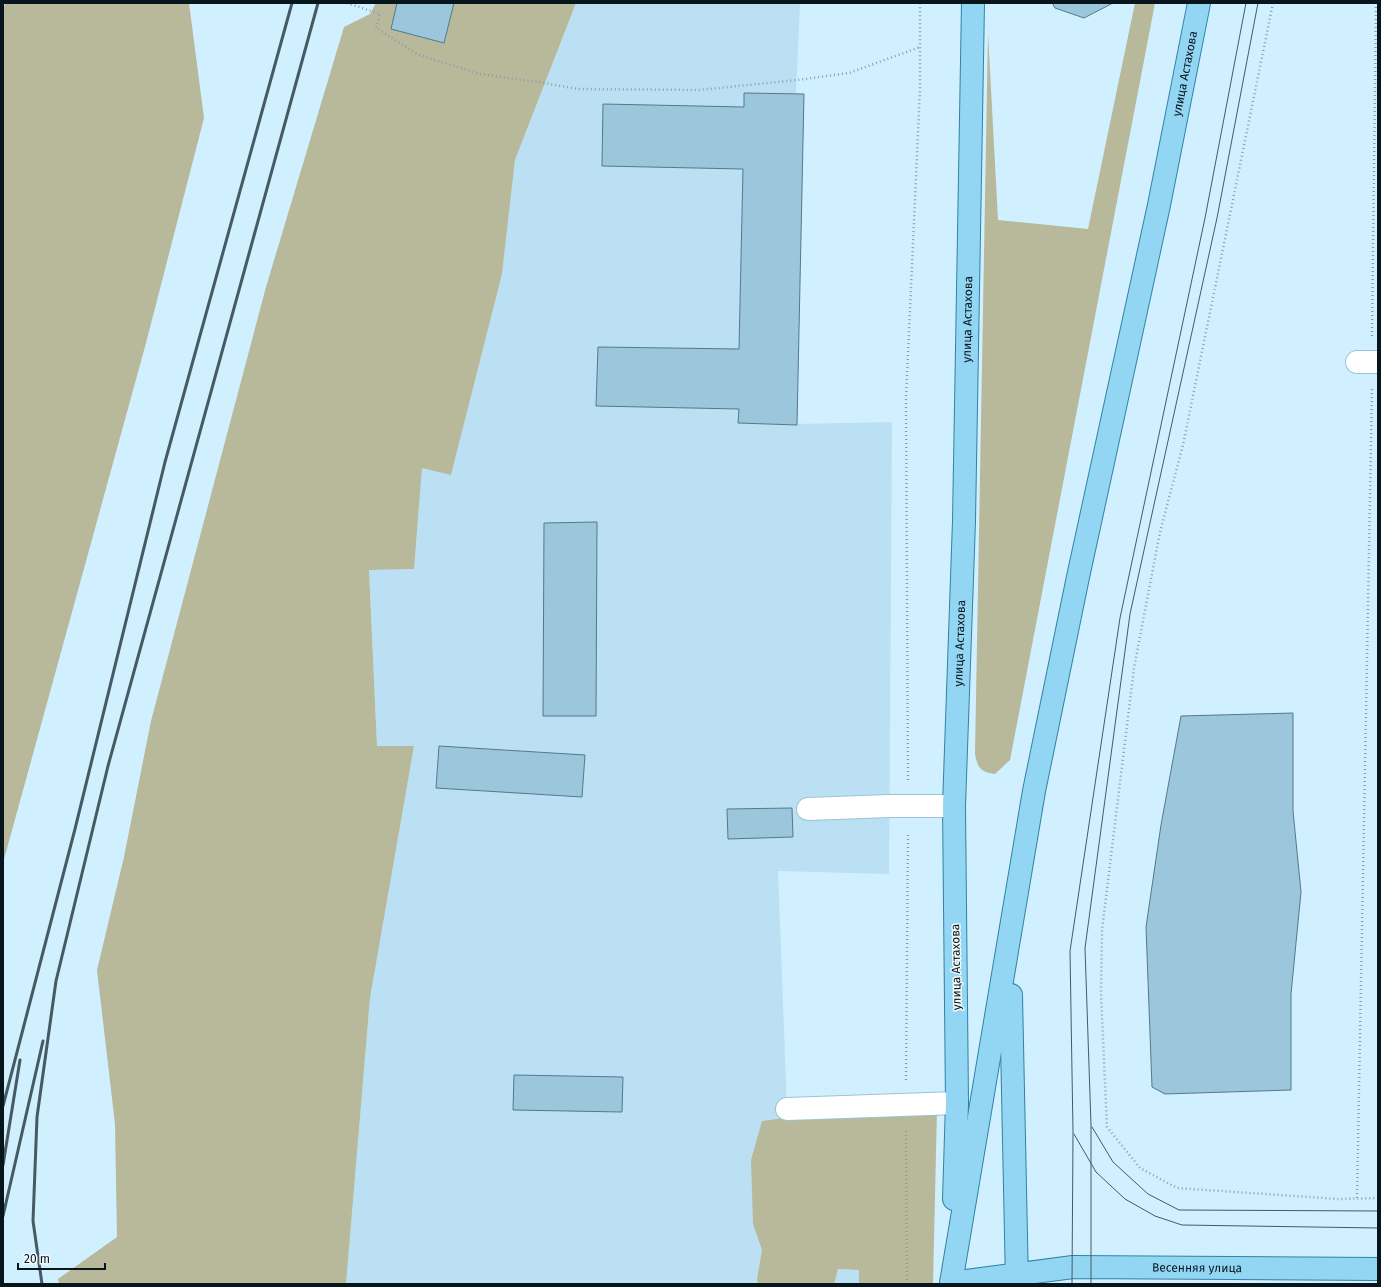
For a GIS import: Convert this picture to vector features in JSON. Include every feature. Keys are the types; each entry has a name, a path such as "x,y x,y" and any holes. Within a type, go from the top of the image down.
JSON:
{"main road":[{"name":"улица Астахова","path":"951,1284 957,1103 954,806 964,513 973,3"},
{"name":"улица Астахова","path":"951,1284 1036,784 1078,577 1159,205 1199,3"},
{"name":"улица Астахова","path":"1010,944 1017,1280"},
{"name":"Весенняя улица","path":"951,1284 1017,1280 1072,1267 1378,1269"}],"lane":[{"path":"808,809 954,806"},
{"path":"787,1109 957,1103"}],"path":[{"path":"348,3 380,14 376,28 419,55 480,74 577,89 699,90 804,79 849,73 920,47"},
{"path":"907,1284 906,1105 909,807 906,398 920,89 920,3"},
{"path":"1273,3 1183,445 1160,532 1134,668 1102,930 1100,994 1108,1127 1140,1168 1177,1188 1338,1199 1378,1198"},
{"path":"1357,1198 1369,362 1376,3"}],"shaded area":[{"path":"576,3 800,3 796,94 804,94 797,424 892,422 889,874 778,871 793,1268 859,1270 859,1284 346,1284 370,998 414,746 377,746 369,570 414,569 422,467 451,475 502,274 515,160"}],"green space":[{"path":"5,3 189,3 204,118 146,343 3,863 3,12"},
{"path":"376,3 576,3 515,160 502,274 451,475 422,468 414,569 369,570 377,746 414,746 370,998 346,1284 59,1284 58,1279 117,1237 115,1124 97,970 124,857 151,721 266,287 344,27 370,14"},
{"path":"1135,3 1155,3 1010,760 995,774 986,772 980,768 975,754 988,33 998,220 1088,229"},
{"path":"937,1109 933,1284 859,1284 859,1270 838,1269 834,1284 758,1284 757,1279 762,1250 753,1224 751,1160 762,1121 839,1111"}],"building":[{"path":"397,3 454,3 444,43 391,29"},
{"path":"1052,3 1113,3 1084,18 1055,8"},
{"path":"744,93 804,94 797,425 738,423 739,409 596,406 598,347 739,349 743,169 602,166 603,104 744,107"},
{"path":"597,522 596,716 543,716 544,523"},
{"path":"1293,713 1293,811 1301,892 1291,994 1291,1090 1165,1094 1152,1087 1146,927 1161,825 1181,716"},
{"path":"439,746 585,755 582,797 436,788"},
{"path":"792,808 793,837 728,839 727,809"},
{"path":"514,1075 623,1077 622,1112 513,1110"}],"tram line":[{"path":"1072,1284 1073,1132 1070,951 1120,618 1205,218 1246,3"},
{"path":"1091,1284 1091,1125 1085,948 1130,614 1217,218 1258,3"},
{"path":"1092,1127 1113,1162 1148,1194 1179,1210 1378,1211"},
{"path":"1074,1134 1096,1172 1125,1199 1155,1216 1182,1225 1378,1228"}],"railway":[{"path":"3,1106 75,829 165,462 292,3"},
{"path":"42,1284 33,1221 37,1117 56,981 108,766 318,3"},
{"path":"3,1216 43,1041"},
{"path":"3,1165 20,1060"}]}
